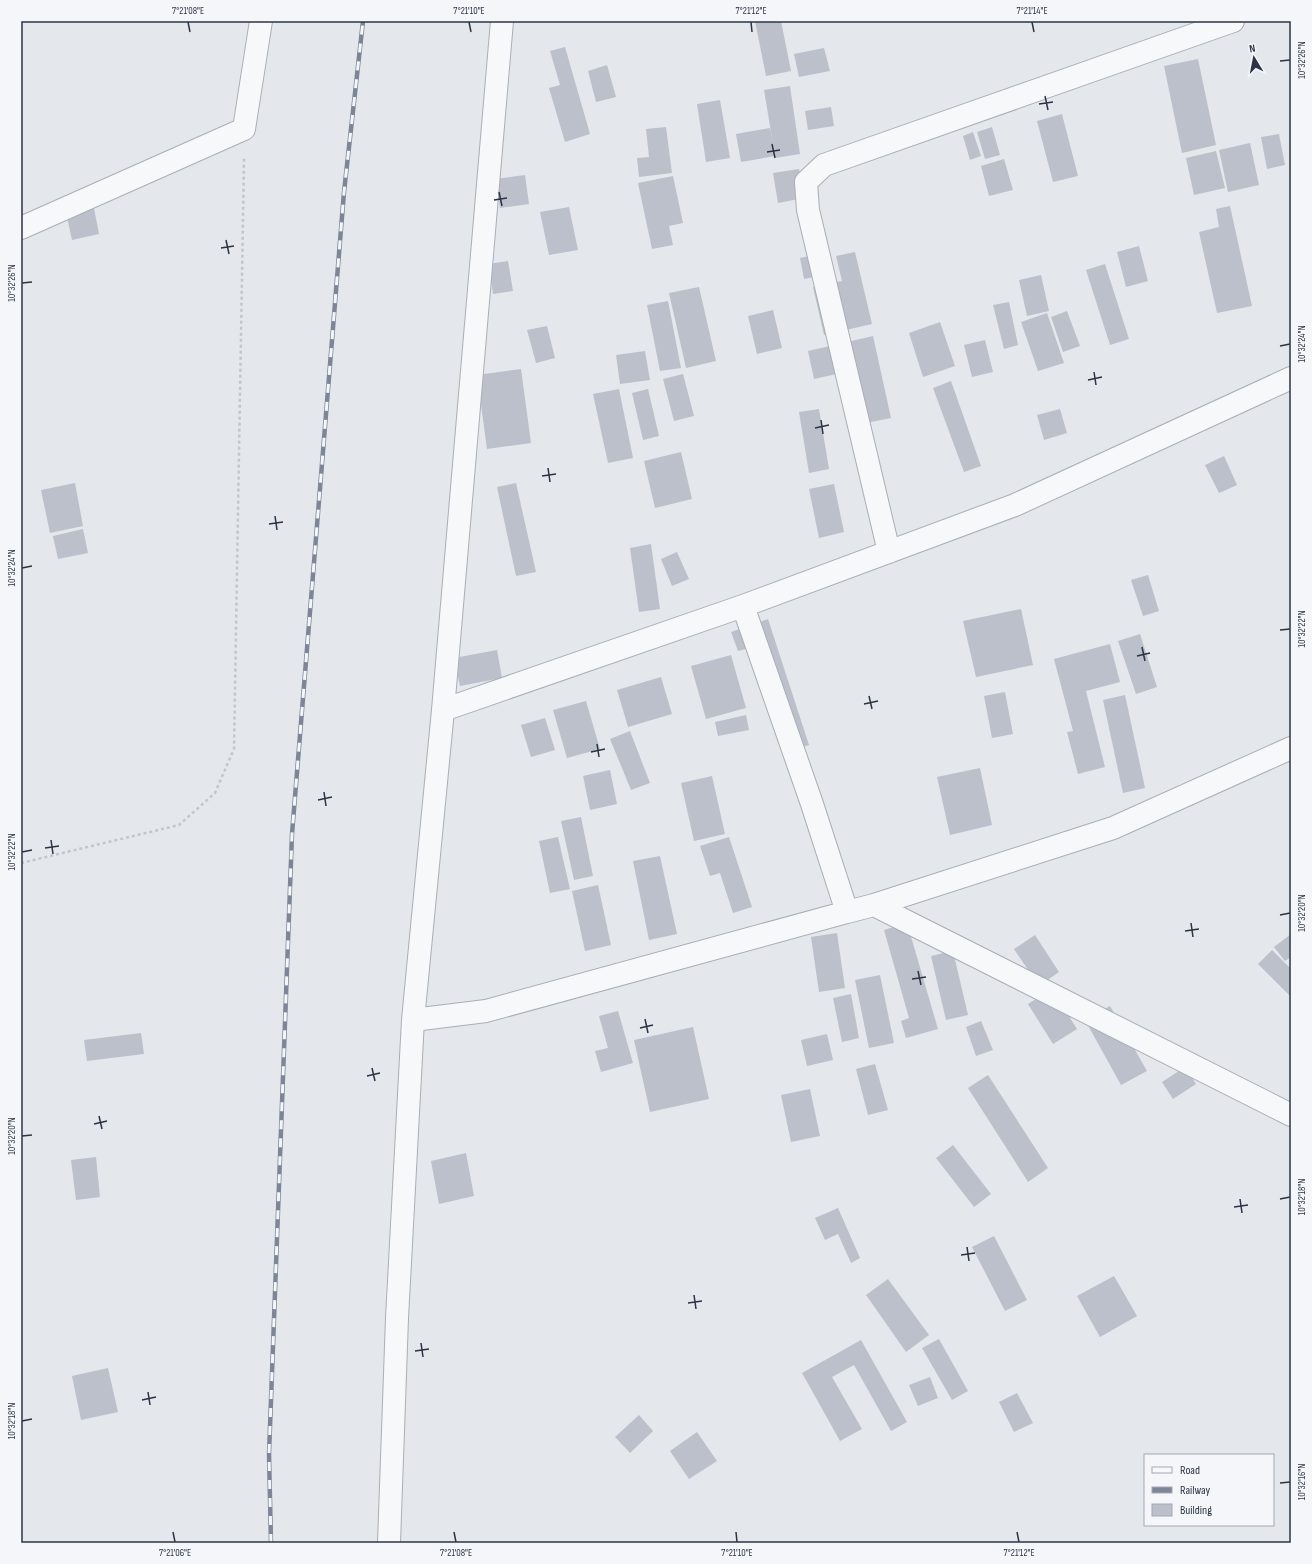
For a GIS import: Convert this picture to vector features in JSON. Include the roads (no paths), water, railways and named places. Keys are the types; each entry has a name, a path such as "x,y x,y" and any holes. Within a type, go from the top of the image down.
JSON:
{"street":[{"path":"21,228 244,129 261,21"},
{"path":"389,1543 397,1318 413,1020 443,710 502,21"},
{"path":"889,552 808,210 806,182 824,165 1233,21"},
{"path":"443,710 743,606 1014,505 1291,378"},
{"path":"743,606 812,804 847,912"},
{"path":"413,1020 486,1011 874,905 1113,828 1291,748"},
{"path":"874,905 1291,1115"}],"railway":[{"path":"271,1543 269,1454 292,834 344,192 363,21"}]}
